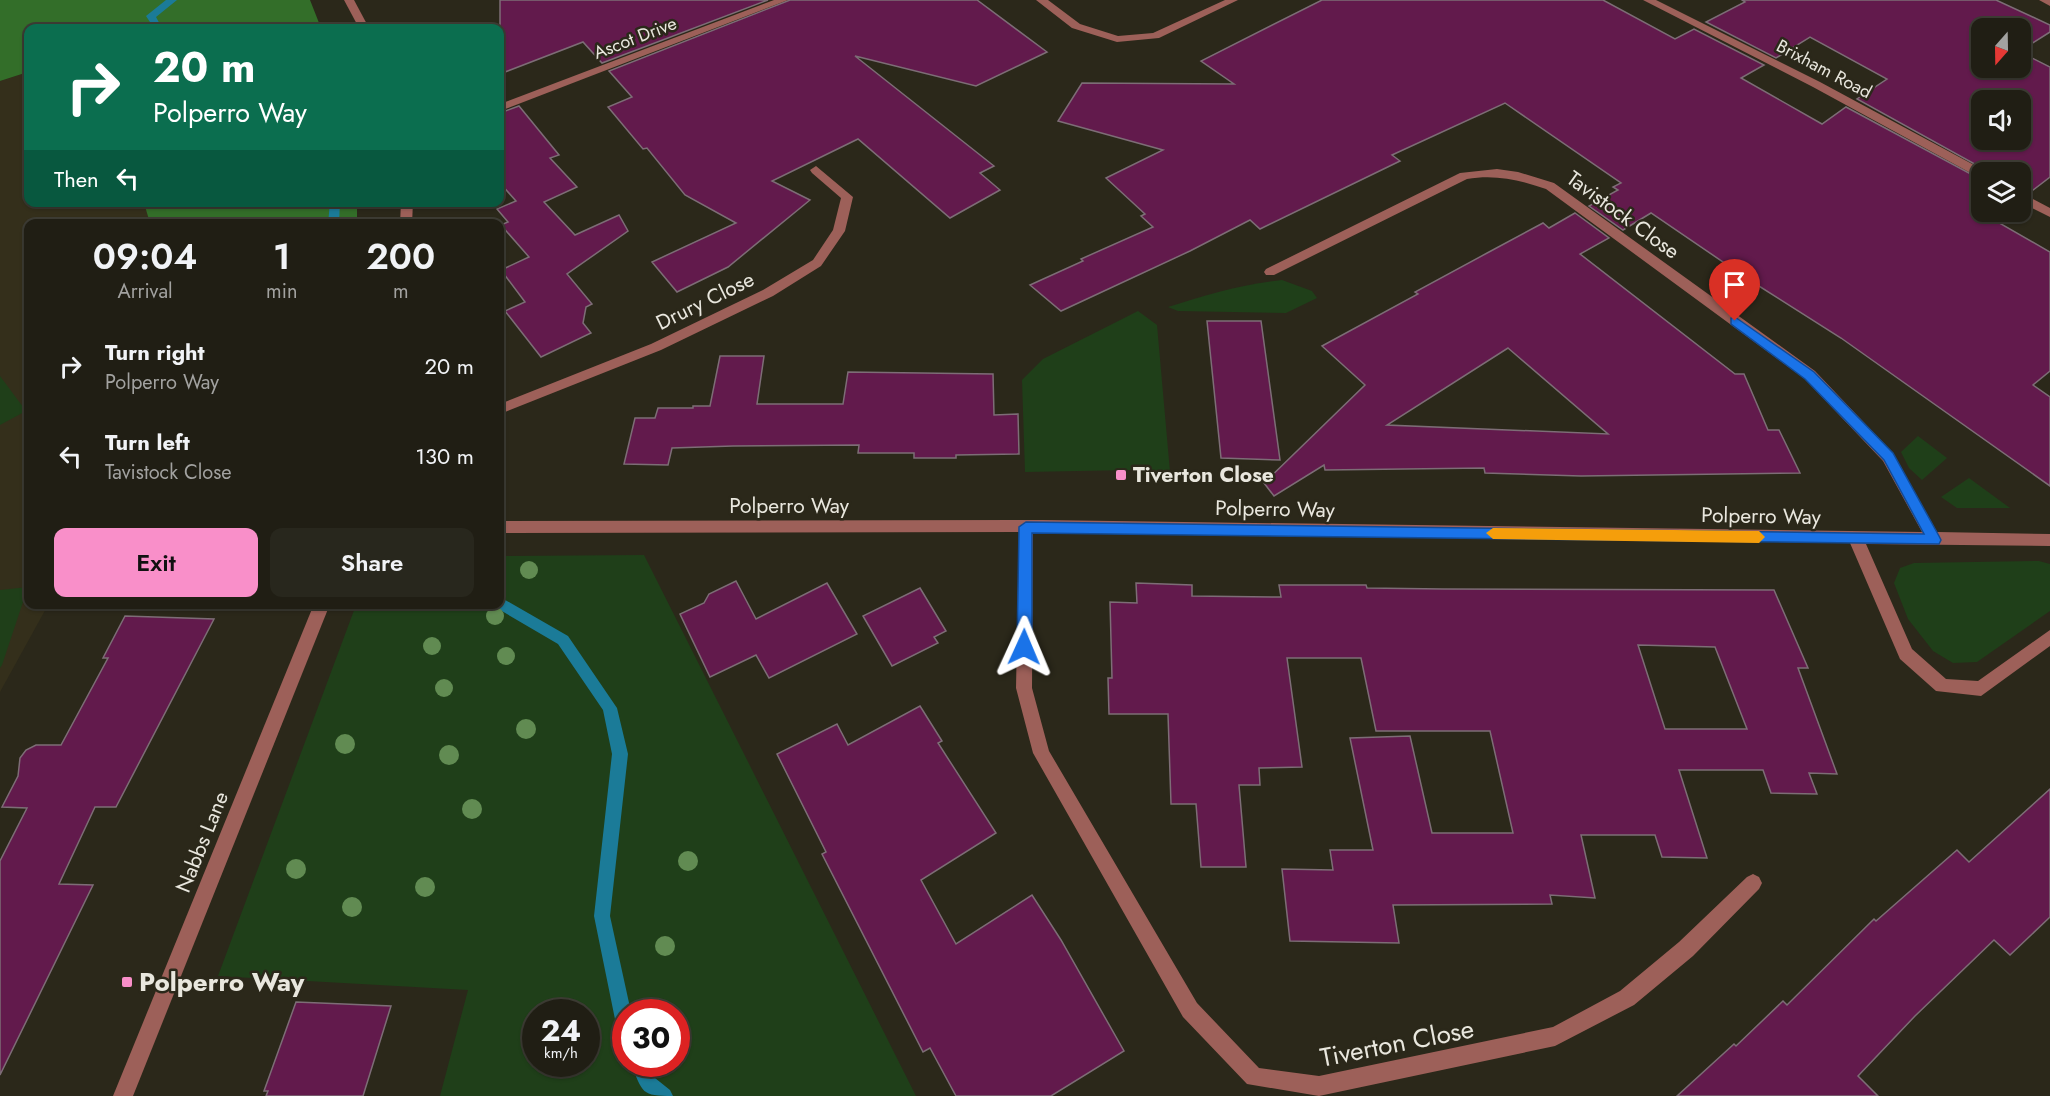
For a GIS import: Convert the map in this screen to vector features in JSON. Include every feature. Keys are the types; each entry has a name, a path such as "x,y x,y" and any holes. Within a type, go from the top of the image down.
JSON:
{"street":[{"path":"349,0 362,24"},
{"name":"Ascot Drive","path":"504,106 783,0"},
{"path":"1041,0 1076,26 1117,39 1155,36 1233,0"},
{"name":"Brixham Road","path":"1648,0 1879,118 1971,168"},
{"path":"2044,0 2050,3"},
{"name":"Drury Close","path":"504,407 656,347 768,293 817,263 839,231 847,197 816,170"},
{"name":"Tavistock Close","path":"1270,273 1464,176 1482,172 1503,173 1523,176 1550,186 1809,375 1888,457 1934,540"},
{"path":"2031,202 2050,213"},
{"name":"Polperro Way","path":"504,527 1026,527 2050,540"},
{"name":"Tiverton Close","path":"1026,527 1024,688 1041,753 1190,1010 1254,1077 1319,1086 1555,1036 1628,998 1686,949 1753,883"},
{"path":"1856,539 1906,654 1942,686 1981,689 2050,637"},
{"name":"Nabbs Lane","path":"123,1096 320,609"}],"shaded area":[{"path":"24,73 24,207 357,207 357,219 24,219 24,609 46,609 0,692 0,81"}],"green space":[{"path":"0,0 310,0 319,24 24,24 24,73 0,81"},
{"path":"145,207 357,207 357,219 149,219"},
{"path":"1282,280 1312,291 1317,298 1286,313 1178,311 1168,307 1238,287"},
{"path":"1138,311 1157,325 1171,483 1131,470 1025,472 1022,380 1043,359"},
{"path":"0,376 24,408 24,412 0,425"},
{"path":"1918,436 1947,458 1922,480 1909,468 1901,452"},
{"path":"1969,478 2010,508 1957,508 1941,497"},
{"path":"644,555 916,1096 440,1096 468,990 218,976 355,609 504,609 504,556"},
{"path":"2039,561 2050,564 2050,611 1977,662 1953,663 1933,651 1908,619 1894,583 1900,568 1914,563"},
{"path":"24,587 24,599 0,668 0,590"}],"building":[{"path":"500,0 768,0 602,63 583,42 504,72 504,24 500,24"},
{"path":"790,0 977,0 1047,52 976,86 855,56 994,166 980,173 1000,190 950,218 858,139 772,181 810,200 728,267 677,292 652,262 736,223 685,195 647,148 643,149 608,107 632,97 609,71"},
{"path":"1322,0 1603,0 1675,39 1694,29 1764,65 1741,78 1822,124 1846,107 1971,174 1971,222 1998,222 2050,252 2050,371 2033,385 2050,397 2050,486 1841,338 1751,281 1651,213 1623,230 1589,206 1618,190 1613,187 1621,183 1505,103 1392,155 1400,161 1260,229 1250,220 1190,251 1061,311 1030,285 1153,227 1141,216 1145,214 1106,178 1163,150 1058,121 1082,83 1234,84 1201,61"},
{"path":"1742,0 1996,0 2050,25 2050,32 2031,44 2031,18 1971,18 1971,78 2031,78 2031,58 2050,67 2050,177 2031,192 2031,162 1971,162 1857,99 1887,79 1810,37 1776,58 1706,22 1745,2"},
{"path":"519,106 559,155 550,158 577,187 544,202 575,235 619,215 628,231 567,274 592,304 586,307 583,323 591,333 541,357 505,311 525,302 504,274 504,269 529,257 504,228 504,224 508,222 497,209 516,201 504,188 504,112"},
{"path":"1575,213 1609,238 1580,254 1735,374 1744,374 1768,430 1779,430 1800,473 1581,476 1485,473 1484,468 1325,470 1324,465 1274,496 1264,483 1365,385 1322,346 1418,294 1415,292 1543,223 1549,228","holes":["1508,348 1608,434 1387,425"]},
{"path":"1207,321 1261,321 1280,460 1221,458"},
{"path":"720,356 764,356 757,404 843,404 848,372 993,374 994,415 1018,414 1019,454 914,458 914,453 858,453 859,445 733,446 672,448 668,465 624,464 635,418 655,418 658,408 710,406"},
{"path":"736,581 756,619 827,583 857,634 769,678 756,655 710,677 680,614 704,603 709,594"},
{"path":"1136,583 1192,585 1192,596 1281,597 1279,585 1366,585 1367,588 1443,589 1774,590 1808,668 1798,668 1837,774 1809,773 1817,794 1771,793 1763,770 1679,770 1707,858 1662,857 1655,835 1581,835 1595,898 1550,895 1552,904 1393,905 1399,943 1290,941 1282,869 1333,870 1330,850 1373,850 1350,738 1410,736 1432,833 1513,833 1490,731 1376,731 1361,658 1287,658 1302,767 1259,768 1260,785 1239,785 1246,867 1201,867 1196,804 1171,804 1168,714 1109,714 1108,678 1112,678 1110,602 1137,603","holes":["1638,645 1715,647 1747,729 1665,729"]},
{"path":"920,588 946,631 934,637 938,643 892,666 863,616"},
{"path":"125,616 214,619 116,807 95,807 59,884 93,885 0,1075 0,861 27,808 2,807 18,776 20,758 26,750 36,745 61,745 108,658 103,658"},
{"path":"920,706 942,741 938,743 996,833 921,880 956,944 1032,895 1061,940 1124,1051 1051,1096 956,1096 930,1048 923,1052 822,854 826,852 777,754 837,724 848,745"},
{"path":"2050,789 2050,917 2010,955 1994,940 1915,1016 1858,1076 1878,1096 1677,1096 1734,1044 1736,1046 1783,1001 1787,1005 1874,919 1876,921 1957,850 1969,862"},
{"path":"296,1002 391,1006 363,1096 266,1096 268,1091 264,1091"}],"waterway":[{"path":"156,24 151,16 172,0"},
{"path":"333,219 335,207"},
{"path":"504,605 563,640 610,708 620,754 602,916 620,999"},
{"path":"646,1077 649,1084 664,1096"}],"slow traffic":[{"path":"1493,533 1759,537"}],"place":[{"name":"Tiverton Close","path":"1121,475"},
{"name":"Polperro Way","path":"127,982"}],"route":[{"path":"1024,647 1026,527 1934,540 1888,457 1809,375 1735,321"}]}
